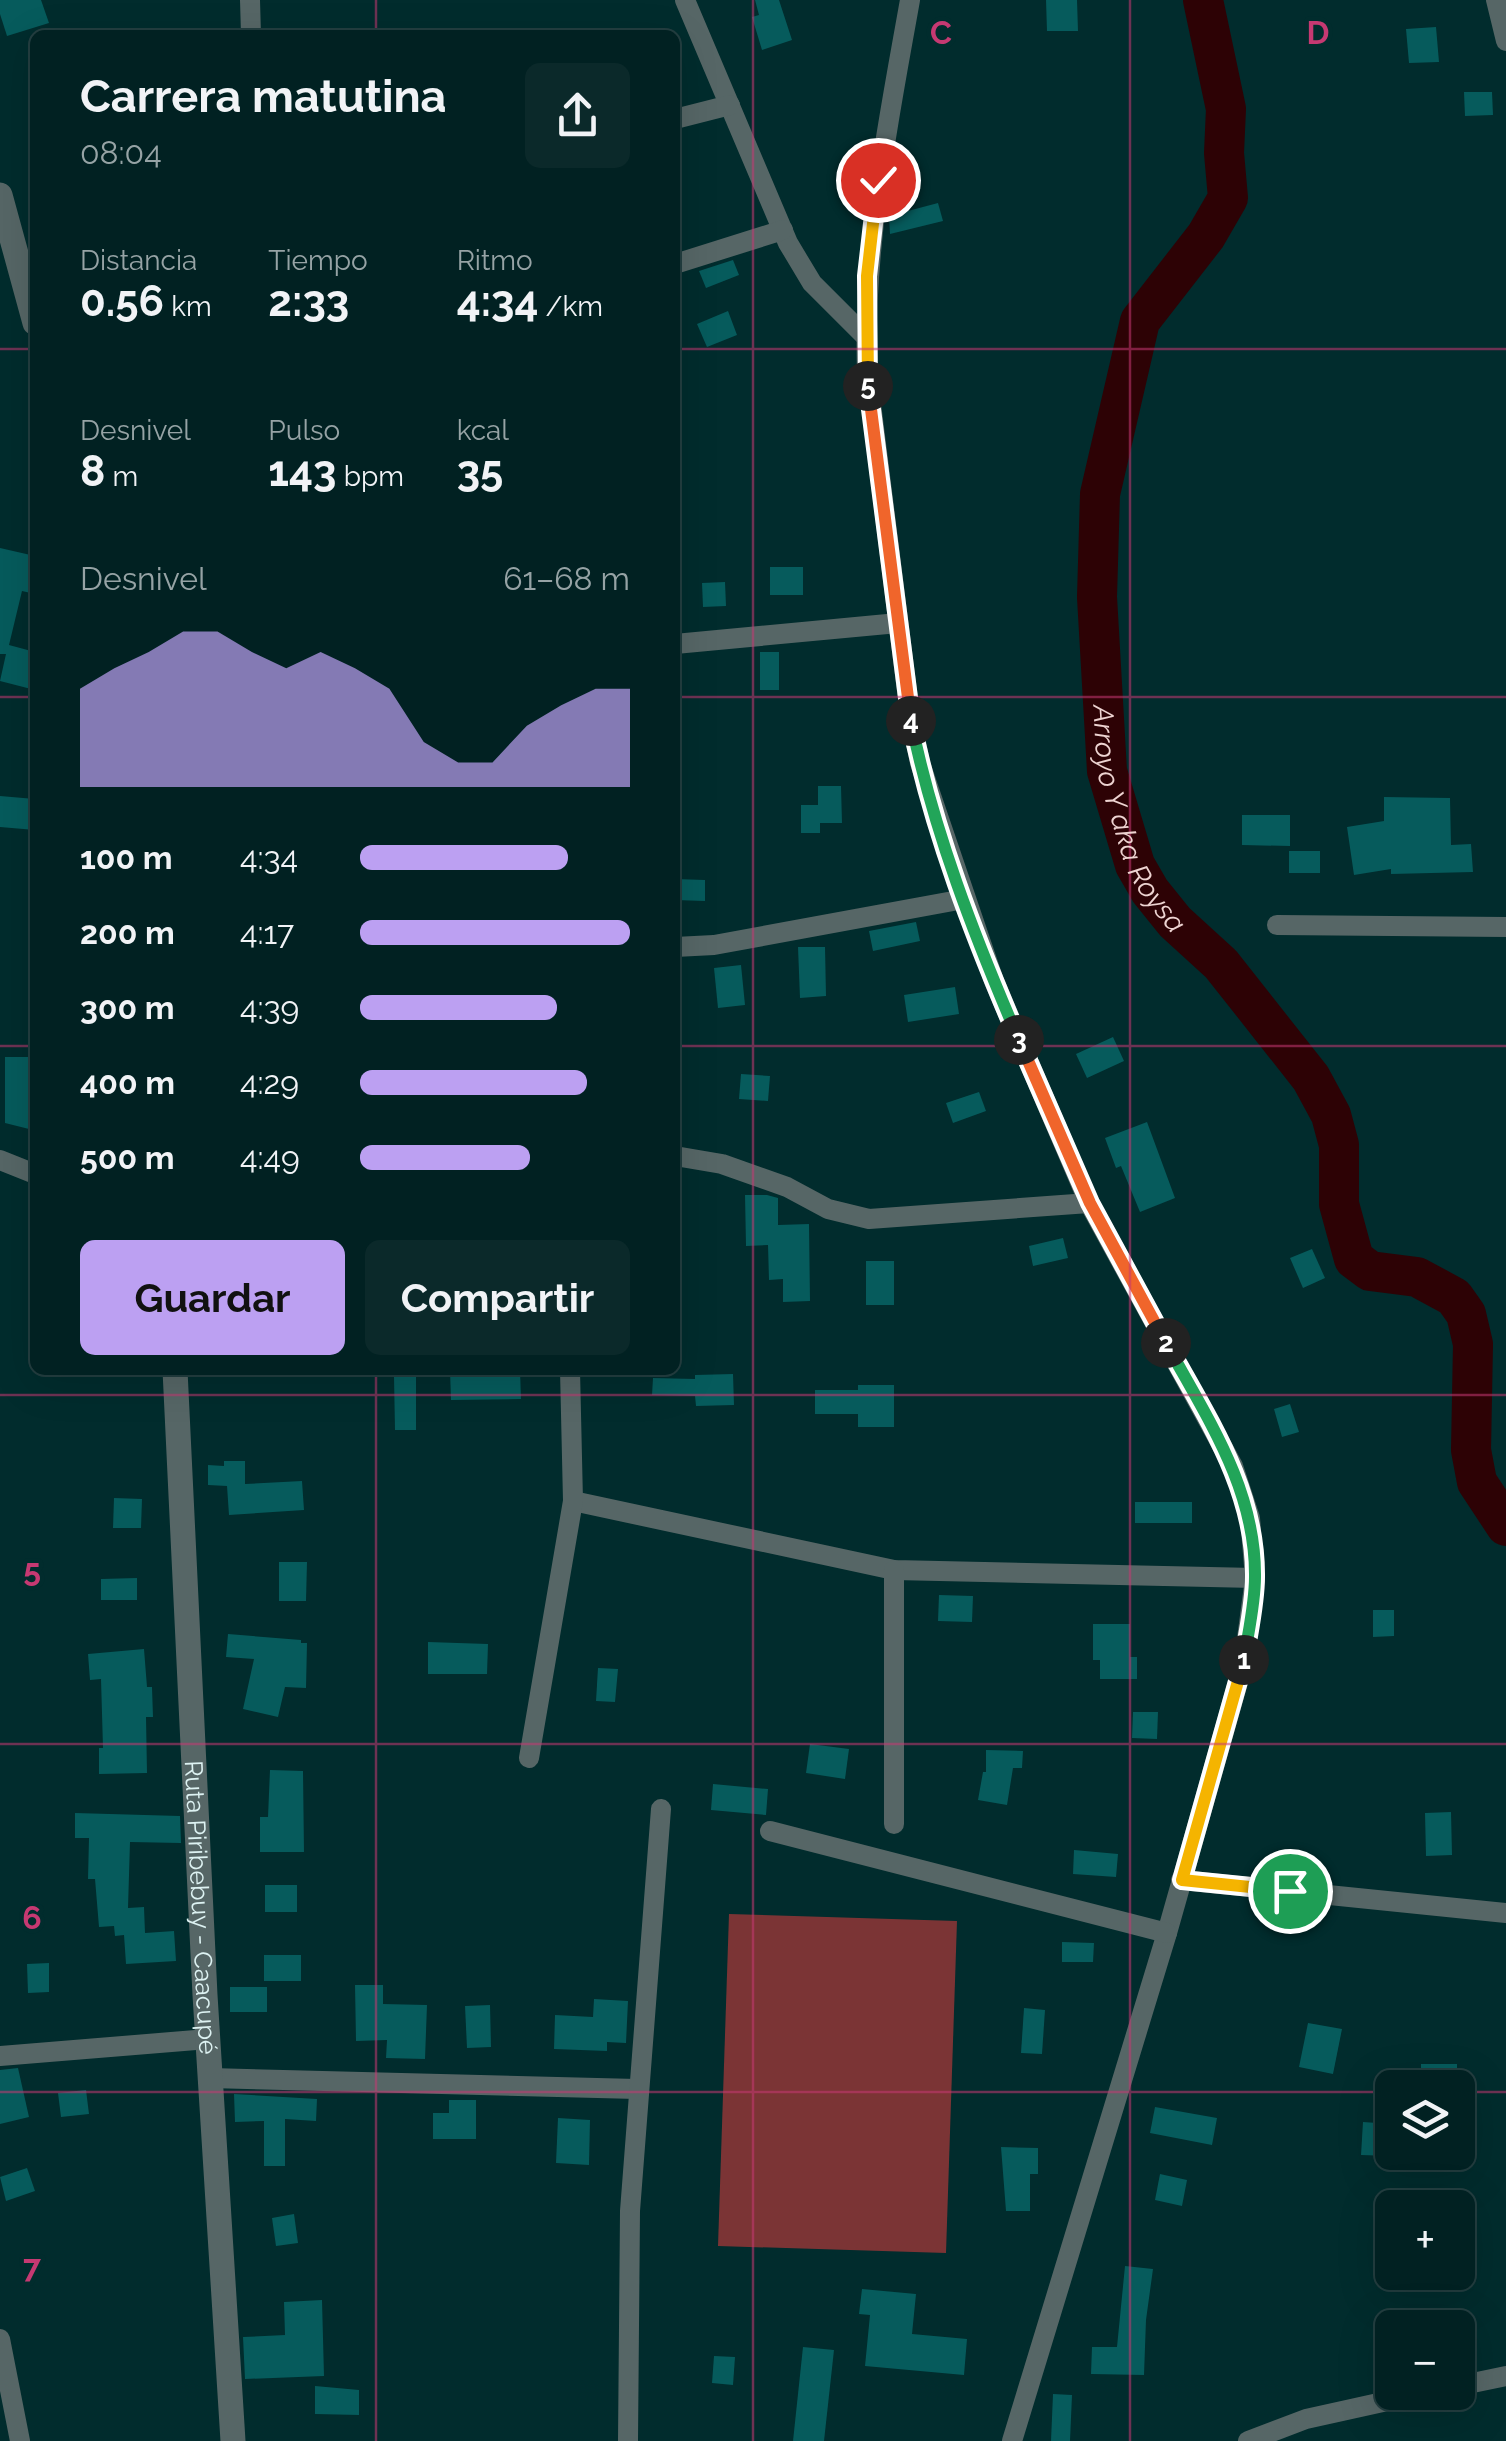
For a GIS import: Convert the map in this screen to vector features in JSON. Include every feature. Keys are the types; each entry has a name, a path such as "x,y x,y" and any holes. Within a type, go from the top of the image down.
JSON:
{"street":[{"path":"250,0 251,30"},
{"path":"685,0 783,230 812,283 866,337"},
{"path":"910,0 878,180 867,276 866,337 898,623 920,764 994,981 1090,1203 1234,1466 1250,1518 1255,1578 1244,1661 1167,1933 1012,2441"},
{"path":"1496,0 1506,42"},
{"path":"680,118 730,105"},
{"path":"0,195 30,305"},
{"path":"680,262 783,230"},
{"path":"680,644 898,623"},
{"path":"680,947 714,945 964,899"},
{"path":"1277,925 1506,927"},
{"path":"680,1157 722,1164 787,1187 828,1209 869,1219 1090,1203"},
{"path":"0,1160 30,1172"},
{"name":"Ruta Piribebuy - Caacupé","path":"175,1375 231,2441"},
{"path":"529,1758 573,1502 570,1375"},
{"path":"573,1502 894,1570 1255,1578"},
{"path":"894,1570 894,1824"},
{"path":"628,2441 630,2211 661,1809"},
{"path":"770,1832 1167,1933"},
{"path":"1182,1880 1506,1913"},
{"path":"0,2056 208,2040"},
{"path":"210,2078 637,2089"},
{"path":"0,2339 20,2441"},
{"path":"1475,2382 1506,2376"},
{"path":"1248,2441 1306,2419 1375,2404"}],"shaded area":[{"path":"729,1914 957,1921 946,2253 718,2246"}],"building":[{"path":"0,0 41,0 49,23 7,36"},
{"path":"755,0 779,0 792,40 762,50 752,17 759,15"},
{"path":"1046,0 1077,0 1078,31 1047,31"},
{"path":"1436,27 1439,62 1409,63 1406,29"},
{"path":"1464,92 1492,92 1493,115 1465,116"},
{"path":"938,203 943,221 890,234 889,216"},
{"path":"733,260 739,275 706,288 699,271"},
{"path":"728,311 737,335 707,347 697,324"},
{"path":"0,548 30,555 30,593 22,591 9,645 30,651 30,689 0,681 6,654 0,654"},
{"path":"770,567 803,567 803,595 770,595"},
{"path":"725,582 726,606 703,607 702,583"},
{"path":"760,652 779,652 779,690 760,690"},
{"path":"818,786 841,786 842,823 820,823 820,833 801,833 801,805 818,805"},
{"path":"0,796 30,799 30,830 0,827"},
{"path":"1384,797 1450,798 1451,845 1471,844 1473,872 1391,874 1391,869 1354,875 1347,827 1384,821"},
{"path":"1242,815 1290,815 1290,846 1242,845"},
{"path":"1289,851 1320,851 1320,873 1289,873"},
{"path":"680,879 705,880 705,901 680,900"},
{"path":"916,922 920,941 873,951 869,931"},
{"path":"798,947 825,947 826,996 800,998"},
{"path":"741,965 745,1005 718,1008 714,968"},
{"path":"955,987 959,1014 908,1022 904,995"},
{"path":"1113,1037 1124,1061 1087,1078 1076,1054"},
{"path":"5,1057 30,1057 30,1129 5,1123"},
{"path":"741,1074 770,1076 768,1101 739,1099"},
{"path":"979,1092 986,1111 953,1123 946,1103"},
{"path":"1147,1122 1175,1198 1140,1212 1105,1138"},
{"path":"745,1195 778,1198 778,1225 809,1224 810,1301 783,1302 783,1279 769,1280 768,1245 746,1246"},
{"path":"1063,1238 1068,1258 1033,1266 1029,1246"},
{"path":"1312,1249 1325,1278 1303,1288 1290,1258"},
{"path":"866,1261 894,1261 894,1305 866,1305"},
{"path":"733,1374 734,1405 696,1406 695,1396 652,1395 653,1378 695,1379 695,1375"},
{"path":"450,1375 520,1375 521,1399 451,1400"},
{"path":"394,1377 416,1377 416,1430 395,1430"},
{"path":"858,1385 894,1385 894,1427 858,1427 858,1414 815,1414 815,1390 858,1390"},
{"path":"1290,1404 1299,1432 1282,1437 1274,1409"},
{"path":"224,1461 245,1461 245,1484 302,1481 304,1510 229,1515 227,1486 208,1485 208,1465 224,1466"},
{"path":"114,1498 142,1499 141,1528 113,1528"},
{"path":"1135,1502 1192,1502 1192,1523 1135,1523"},
{"path":"279,1562 307,1562 306,1601 279,1601"},
{"path":"137,1578 137,1600 101,1600 101,1579"},
{"path":"939,1595 973,1596 972,1622 938,1621"},
{"path":"1373,1610 1394,1610 1394,1636 1373,1637"},
{"path":"1093,1624 1130,1624 1130,1657 1137,1657 1137,1679 1100,1679 1100,1660 1093,1660"},
{"path":"228,1634 307,1643 306,1688 285,1687 278,1717 243,1709 254,1659 226,1657"},
{"path":"428,1642 488,1644 487,1674 428,1674"},
{"path":"144,1649 153,1717 146,1717 147,1773 99,1774 99,1748 103,1748 101,1679 90,1680 88,1654"},
{"path":"598,1668 618,1669 615,1702 596,1701"},
{"path":"1133,1712 1158,1712 1157,1739 1132,1738"},
{"path":"810,1744 849,1749 845,1779 806,1773"},
{"path":"986,1750 1023,1751 1022,1768 1013,1768 1007,1805 978,1800 986,1772"},
{"path":"270,1770 303,1771 304,1852 260,1852 260,1817 268,1817"},
{"path":"713,1784 768,1789 766,1815 711,1810"},
{"path":"1451,1812 1452,1855 1426,1856 1425,1813"},
{"path":"75,1813 180,1816 181,1843 130,1842 128,1908 144,1907 145,1933 174,1931 176,1961 126,1964 124,1935 115,1936 114,1926 99,1927 95,1879 88,1879 89,1838 75,1838"},
{"path":"1074,1850 1118,1854 1116,1877 1073,1874"},
{"path":"265,1885 297,1885 297,1912 265,1912"},
{"path":"1062,1942 1094,1943 1093,1962 1062,1962"},
{"path":"264,1955 301,1955 301,1981 264,1981"},
{"path":"49,1963 49,1992 28,1993 27,1964"},
{"path":"355,1985 383,1985 383,2004 427,2005 425,2059 386,2058 387,2040 356,2041"},
{"path":"230,1987 267,1987 267,2012 230,2012"},
{"path":"594,1999 628,2001 626,2043 607,2042 607,2051 554,2049 555,2015 593,2017"},
{"path":"490,2005 491,2047 467,2048 465,2006"},
{"path":"1024,2008 1045,2010 1042,2054 1021,2053"},
{"path":"1308,2023 1342,2029 1333,2074 1299,2067"},
{"path":"1421,2064 1457,2064 1457,2070 1421,2070"},
{"path":"18,2068 29,2117 0,2124 0,2070"},
{"path":"86,2090 89,2114 61,2117 58,2093"},
{"path":"234,2094 317,2099 316,2121 285,2119 285,2166 264,2166 264,2121 235,2122"},
{"path":"449,2100 476,2100 476,2139 433,2139 433,2113 449,2113"},
{"path":"1155,2107 1217,2118 1212,2145 1150,2133"},
{"path":"558,2118 590,2120 589,2165 556,2163"},
{"path":"1363,2122 1375,2123 1375,2155 1361,2155"},
{"path":"1001,2147 1038,2148 1038,2174 1030,2174 1030,2211 1006,2211"},
{"path":"27,2168 35,2191 6,2201 0,2177"},
{"path":"1160,2174 1187,2180 1182,2206 1155,2200"},
{"path":"294,2214 298,2243 276,2246 272,2218"},
{"path":"1125,2266 1153,2269 1144,2375 1091,2374 1092,2347 1117,2347"},
{"path":"862,2289 916,2294 912,2334 967,2339 964,2375 865,2366 870,2315 859,2314"},
{"path":"322,2300 324,2376 245,2379 243,2337 285,2335 284,2302"},
{"path":"803,2347 834,2350 824,2441 793,2441"},
{"path":"714,2356 735,2357 733,2385 712,2383"},
{"path":"315,2386 359,2390 359,2415 315,2414"},
{"path":"1053,2394 1072,2395 1070,2441 1051,2441"}],"waterway":[{"name":"Arroyo Y aka Roysa","path":"1203,0 1226,109 1228,198 1206,236 1140,321 1100,494 1097,597 1107,771 1135,865 1150,891 1175,922 1221,964 1311,1078 1331,1115 1339,1145 1339,1204 1354,1259 1370,1271 1417,1277 1454,1297 1466,1314 1473,1344 1471,1450 1477,1482 1506,1526"}],"route":[{"path":"878,180 867,276 867,372 909,707 920,764 994,981 1090,1203 1234,1466 1250,1518 1255,1578 1244,1661 1182,1880 1290,1891"}]}
